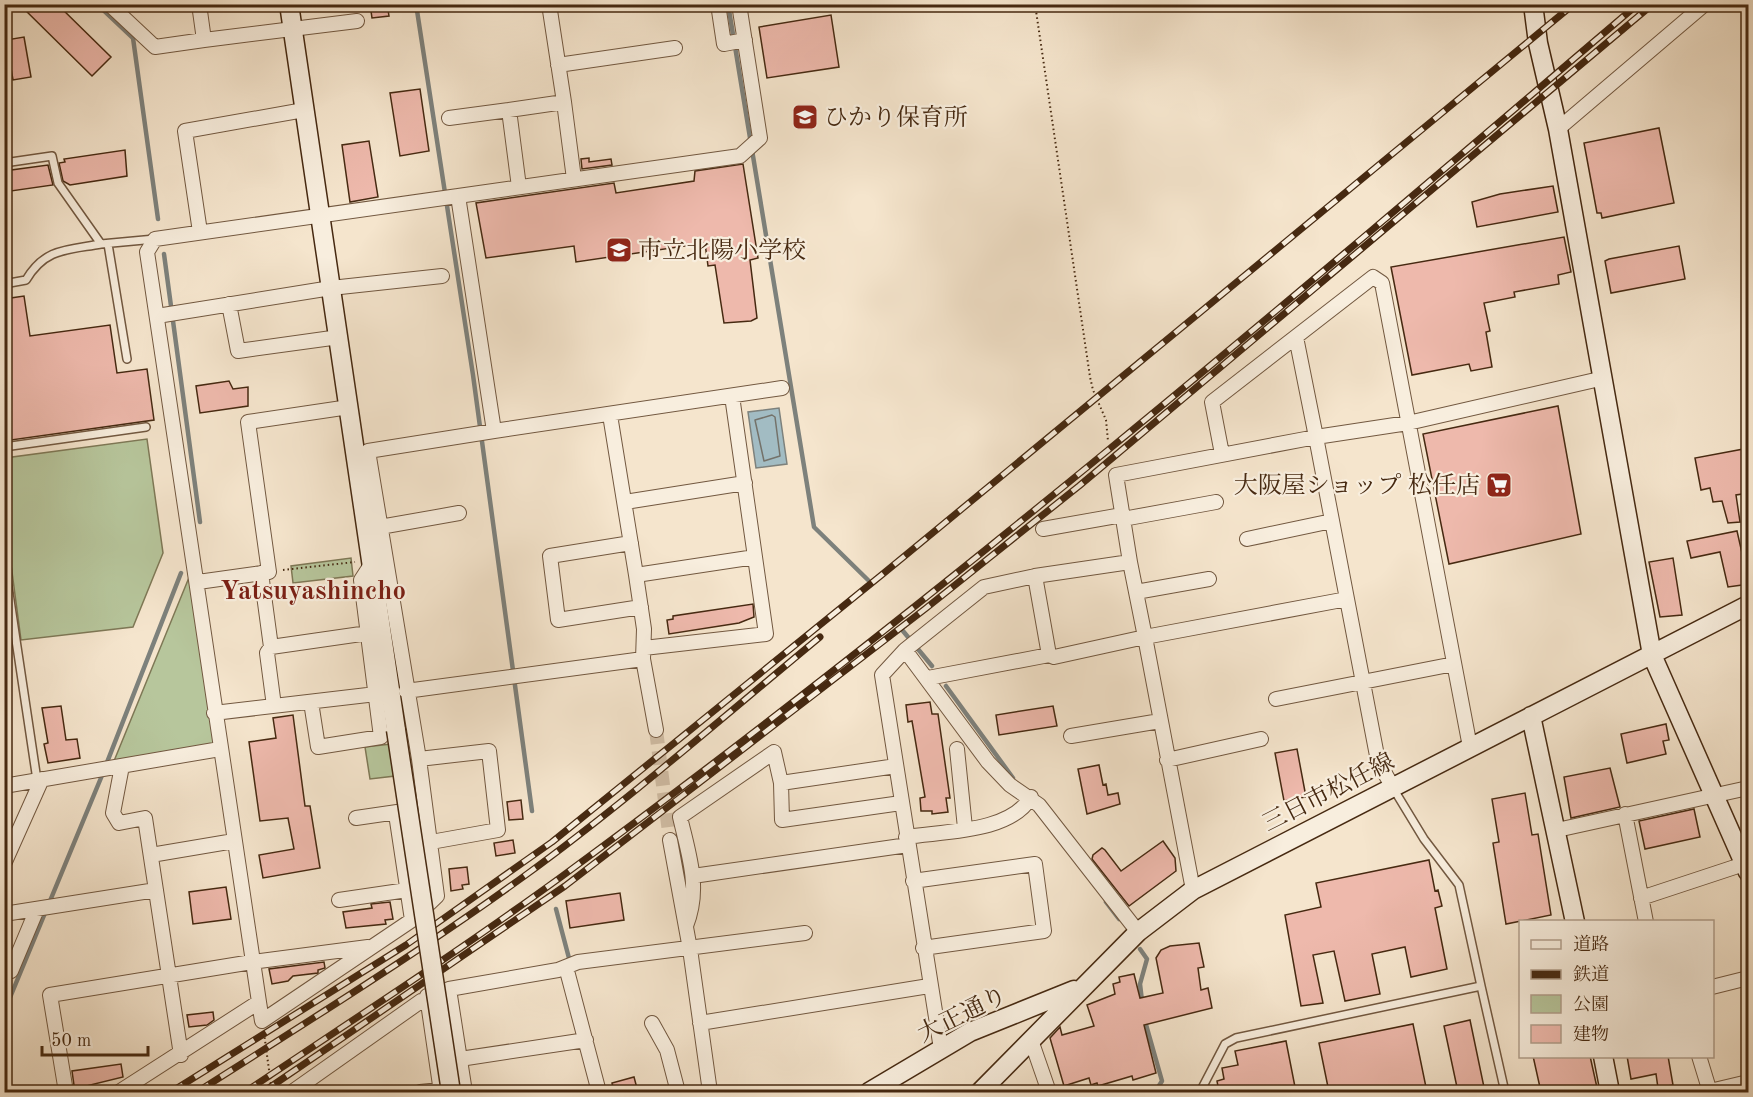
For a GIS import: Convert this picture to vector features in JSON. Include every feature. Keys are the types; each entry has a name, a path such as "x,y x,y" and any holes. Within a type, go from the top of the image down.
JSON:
{"street":[{"path":"109,4 155,47 357,21"},
{"path":"199,4 204,40"},
{"path":"289,4 396,730 444,1092"},
{"path":"549,4 574,179"},
{"path":"718,4 724,44 745,40"},
{"path":"740,4 760,138 740,156 155,239 147,252 167,314 214,713 262,1021 412,920 437,896 426,808 368,451 782,388"},
{"path":"1533,4 1538,44 1558,129 1604,378 1652,655 1747,868 1641,898"},
{"path":"1558,129 1705,4"},
{"path":"558,65 675,48"},
{"path":"449,118 564,102"},
{"path":"200,232 185,131 304,110"},
{"path":"509,110 519,187"},
{"path":"450,197 485,432"},
{"path":"167,314 331,288 442,276"},
{"path":"1222,454 1212,402 1373,276 1382,283 1470,747"},
{"path":"229,304 238,351 339,337"},
{"path":"1296,337 1378,761 1392,786"},
{"path":"1193,890 1130,562 1116,475 1316,437 1408,423 1604,378"},
{"path":"406,691 766,634 732,396"},
{"path":"274,706 267,653 271,647 265,573 248,422 349,407"},
{"path":"610,415 632,543 641,607 643,654 656,730"},
{"path":"625,502 745,483"},
{"path":"1043,530 1216,502"},
{"path":"380,527 459,513"},
{"path":"1247,539 1332,521"},
{"path":"632,543 550,556 558,620 641,607"},
{"path":"636,575 755,557"},
{"path":"941,1049 923,948 882,675 905,650 984,587 1035,576 1130,562"},
{"path":"311,702 318,747 381,737 361,580 372,563"},
{"path":"198,582 265,573"},
{"path":"1035,576 1049,655"},
{"path":"1136,592 1209,579"},
{"path":"928,678 1049,655 1054,657 1145,637 1347,599"},
{"name":"三日市松任線","path":"980,1092 1137,932 1193,890 1749,605"},
{"path":"271,647 368,633"},
{"path":"905,650 928,678 988,762 1010,785 1031,797 1137,932"},
{"path":"1276,699 1454,664"},
{"path":"214,713 376,694"},
{"path":"1531,716 1575,920"},
{"path":"1071,736 1160,722"},
{"path":"1167,760 1261,738"},
{"path":"4,786 220,749"},
{"path":"957,749 965,828"},
{"path":"418,759 489,751 498,830 431,842"},
{"path":"686,926 694,905 693,876 680,818 774,752 780,783 782,820 901,803"},
{"path":"780,783 896,766"},
{"path":"117,767 113,813 118,823 145,818 181,1055"},
{"path":"4,864 40,780"},
{"path":"1557,830 1749,788"},
{"path":"693,876 1001,823 1025,808 1031,797"},
{"path":"356,818 426,808"},
{"path":"396,814 412,920"},
{"path":"1625,814 1646,920"},
{"path":"670,840 690,949 710,1092"},
{"path":"151,855 234,841"},
{"path":"913,881 1035,864 1044,931 923,948"},
{"path":"339,900 436,885"},
{"path":"4,914 156,890"},
{"path":"11,971 37,909"},
{"path":"465,1092 449,989 569,966 805,933"},
{"path":"66,1092 50,995 252,962 370,947"},
{"path":"569,966 599,1092"},
{"path":"1714,987 1749,978"},
{"path":"700,1023 929,986"},
{"name":"大正通り","path":"869,1092 970,1032 1080,988"},
{"path":"444,1092 427,996 450,993"},
{"path":"292,1092 421,1001"},
{"path":"119,1092 181,1055 259,1002"},
{"path":"652,1023 667,1050 678,1092"},
{"path":"460,1059 586,1040"},
{"path":"1030,1040 1048,1092"},
{"path":"1603,1058 1610,1092"},
{"path":"1700,1058 1710,1092 1749,1082"},
{"path":"420,1092 444,1092"}],"lane":[{"path":"4,163 52,156 58,183 105,244 127,359"},
{"path":"4,284 26,280 41,259 51,253 155,239"},
{"path":"4,447 146,427"},
{"path":"4,560 40,780"},
{"path":"1392,786 1424,838 1459,885 1505,1092"},
{"path":"1200,1092 1225,1044 1236,1038 1481,986"}],"path":[{"path":"1035,4 1091,384 1106,420 1108,441"},
{"path":"265,573 351,562"},
{"path":"262,1021 272,1092"}],"green space":[{"path":"147,439 163,553 133,627 21,640 5,519 5,458"},
{"path":"351,558 353,576 293,583 291,566"},
{"path":"190,575 214,744 114,761"},
{"path":"391,744 395,776 370,779 365,747"}],"water":[{"path":"779,408 787,464 756,468 748,412"}],"building":[{"path":"19,4 57,4 111,57 92,76"},
{"path":"370,4 387,4 389,16 372,18"},
{"path":"831,15 839,67 767,78 759,27"},
{"path":"24,37 31,77 13,80 6,40"},
{"path":"420,89 429,151 400,156 390,93"},
{"path":"1659,128 1674,203 1602,218 1601,213 1597,213 1584,143"},
{"path":"369,141 378,197 350,202 342,145"},
{"path":"125,150 127,176 70,185 63,181 59,163 65,162 64,159"},
{"path":"589,158 589,162 611,159 612,165 582,169 581,159"},
{"path":"743,164 758,258 750,260 757,318 751,321 724,323 715,265 708,266 705,243 576,262 574,246 486,258 476,203 614,183 616,193 694,181 695,171"},
{"path":"48,165 53,185 4,192 4,171"},
{"path":"1553,186 1558,212 1477,227 1472,202 1500,194"},
{"path":"1564,237 1571,272 1558,275 1559,284 1514,292 1515,297 1484,303 1490,331 1486,332 1492,367 1471,371 1469,364 1412,375 1391,267"},
{"path":"1679,246 1685,279 1611,293 1605,261"},
{"path":"24,296 30,336 110,325 117,373 147,369 154,420 4,441 4,338 9,337 4,299"},
{"path":"229,381 233,389 248,387 248,406 200,413 196,386"},
{"path":"1558,406 1581,534 1449,564 1423,434"},
{"path":"1749,448 1749,493 1736,495 1740,522 1728,523 1722,501 1713,502 1710,488 1701,490 1695,458"},
{"path":"1737,531 1749,584 1728,587 1720,552 1691,558 1687,541"},
{"path":"1673,558 1682,615 1660,617 1649,562"},
{"path":"753,604 754,617 739,623 669,634 667,620 673,619 673,616"},
{"path":"930,702 932,714 938,714 950,798 946,798 948,812 932,814 932,811 921,811 920,798 925,797 912,721 908,722 906,705"},
{"path":"61,706 66,740 77,739 80,758 48,763 44,744 48,743 42,708"},
{"path":"1053,706 1057,726 999,735 996,715"},
{"path":"293,715 305,806 310,806 320,868 263,878 259,855 294,849 288,818 260,821 249,742 276,738 273,718"},
{"path":"1666,724 1669,740 1663,741 1666,754 1627,763 1621,734"},
{"path":"1297,749 1306,797 1284,801 1275,753"},
{"path":"1099,765 1103,785 1106,784 1108,795 1118,793 1120,804 1087,814 1078,769"},
{"path":"1610,768 1620,807 1571,818 1564,777"},
{"path":"1525,793 1532,835 1538,834 1551,915 1506,924 1493,843 1499,842 1492,799"},
{"path":"521,800 523,819 509,820 507,802"},
{"path":"1694,809 1700,837 1645,849 1639,821"},
{"path":"513,840 515,853 496,856 494,843"},
{"path":"1163,841 1175,858 1176,871 1129,906 1092,859 1093,855 1102,848 1121,871"},
{"path":"1429,860 1435,891 1438,890 1442,906 1435,908 1447,969 1411,977 1405,947 1372,954 1380,994 1345,1001 1334,951 1313,955 1323,1003 1301,1006 1285,915 1321,907 1316,883"},
{"path":"467,867 469,884 462,885 463,889 451,891 449,869"},
{"path":"226,887 231,919 193,924 189,892"},
{"path":"620,893 624,920 570,928 566,901"},
{"path":"390,902 393,919 385,920 386,924 346,928 343,912 372,908 371,904"},
{"path":"1199,943 1204,967 1198,968 1201,990 1208,988 1212,1008 1144,1025 1156,1073 1133,1080 1132,1076 1098,1086 1097,1083 1091,1085 1089,1078 1064,1086 1050,1038 1060,1027 1062,1035 1094,1026 1087,1005 1115,994 1113,984 1120,982 1119,977 1134,974 1140,998 1163,993 1156,958 1161,950 1170,946"},
{"path":"324,962 325,968 318,970 318,973 293,976 288,981 272,984 269,969"},
{"path":"213,1012 214,1020 207,1025 189,1027 187,1015"},
{"path":"1470,1020 1485,1092 1458,1092 1444,1026"},
{"path":"1413,1024 1427,1092 1329,1092 1319,1043"},
{"path":"1286,1041 1296,1092 1219,1092 1217,1081 1224,1079 1222,1068 1238,1065 1235,1051"},
{"path":"1533,1058 1590,1058 1598,1092 1541,1092"},
{"path":"1627,1058 1668,1058 1673,1085 1658,1088 1656,1074 1631,1079"},
{"path":"121,1064 123,1077 86,1086 87,1092 75,1092 72,1071"},
{"path":"634,1077 638,1092 614,1092 612,1083"}],"waterway":[{"path":"97,4 133,38 158,219"},
{"path":"416,4 473,375 532,811"},
{"path":"728,4 814,527 868,580"},
{"path":"164,254 200,522"},
{"path":"106,765 181,573"},
{"path":"903,631 932,666"},
{"path":"946,686 1013,778"},
{"path":"4,1012 103,773"},
{"path":"1106,902 1119,919"},
{"path":"556,909 570,962"},
{"path":"1140,949 1147,959 1140,984 1142,1001"},
{"path":"1145,1021 1162,1081 1155,1092"}],"tunnel":[{"path":"656,730 670,840"}],"railway":[{"path":"171,1092 406,945 552,842 884,573 1574,4"},
{"path":"245,1092 522,905 837,668 973,560 1241,340 1638,4"},
{"path":"263,1092 565,886 925,609 1079,486 1653,4"},
{"path":"197,1092 403,960 523,877 636,789 820,637"}],"place":[{"name":"ひかり保育所","path":"805,117"},
{"name":"市立北陽小学校","path":"619,250"},
{"name":"大阪屋ショップ 松任店","path":"1499,485"}],"district":[{"name":"Yatsuyashincho","path":"313,590"}]}
